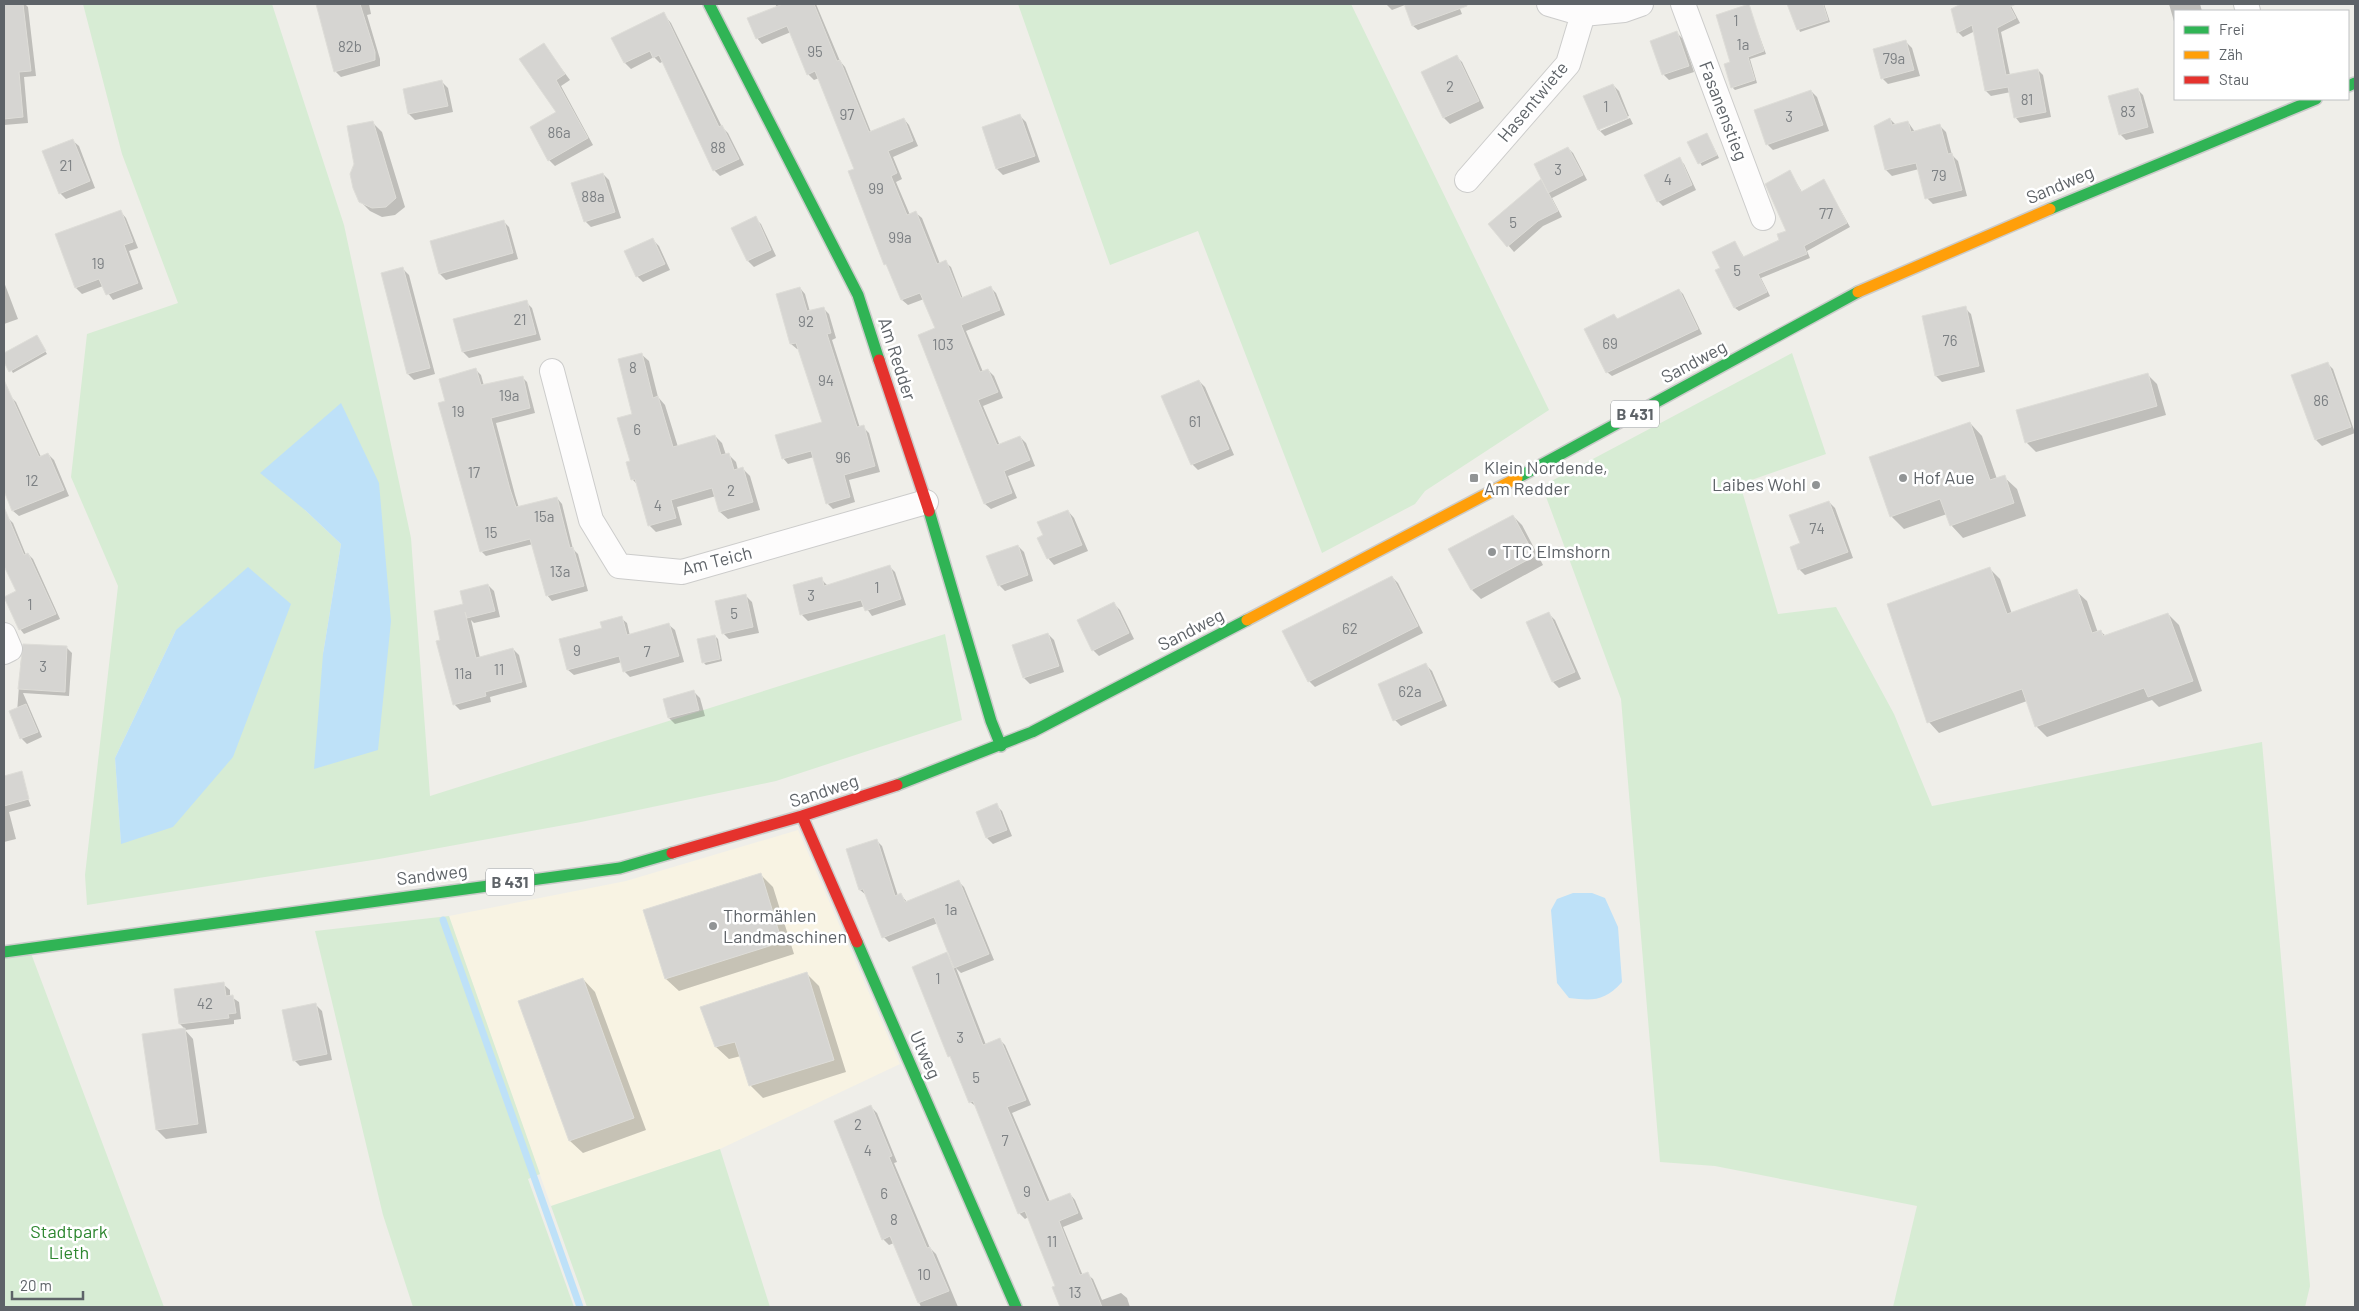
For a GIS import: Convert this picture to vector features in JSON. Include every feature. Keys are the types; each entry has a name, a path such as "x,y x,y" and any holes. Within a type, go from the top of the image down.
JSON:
{"main road":[{"name":"Am Redder","path":"709,4 858,295 926,502 1000,746"},
{"name":"Sandweg","path":"4,952 403,896 620,868 802,816 910,782 1000,746 1058,718 1446,517 1858,292 2095,189 2280,105 2310,100"},
{"name":"Utweg","path":"802,816 1016,1307"}],"street":[{"path":"1549,4 1583,14 1624,10 1641,4"},
{"name":"Fasanenstieg","path":"1683,4 1763,218"},
{"name":"Hasentwiete","path":"1467,180 1568,64 1583,14"},
{"name":"Am Teich","path":"552,371 590,520 619,566 682,572 926,502"},
{"path":"4,635 10,649 4,652"}],"shaded area":[{"path":"798,830 900,1064 720,1149 551,1206 449,916 626,881"}],"green space":[{"path":"83,4 272,4 344,225 411,538 430,796 945,634 962,720 776,781 581,822 379,859 87,905 85,875 118,586 71,477 87,334 178,303 122,154","holes":["379,483 323,654 341,544 305,510","176,630 121,843 115,758"]},
{"path":"1018,4 1351,4 1549,410 1425,491 1415,504 1322,553 1198,231 1110,265"},
{"path":"1792,353 1826,454 1740,484 1778,614 1836,607 1894,714 1932,806 2262,742 2310,1286 2305,1307 1893,1307 1917,1206 1715,1166 1660,1162 1621,699 1542,486"},
{"path":"449,916 540,1174 528,1179 574,1307 413,1307 383,1215 315,931"},
{"name":"Stadtpark Lieth","path":"29,948 164,1307 4,1307 4,952"},
{"path":"720,1149 770,1307 587,1307 551,1206"}],"water":[{"path":"341,403 379,483 391,621 378,750 314,769 323,654 341,544 305,510 260,473"},
{"path":"248,567 291,604 233,757 173,827 121,844 115,758 176,630"},
{"path":"1573,893 1592,893 1605,898 1618,927 1622,982 1610,993 1598,998 1569,998 1557,983 1551,910 1557,899"}],"building":[{"path":"4,4 23,4 31,71 19,72 23,117 4,119"},
{"path":"316,4 360,4 375,52 375,60 334,72"},
{"path":"783,4 814,4 837,61 840,60 869,132 904,118 913,141 888,151 897,173 891,176 907,215 916,211 937,264 946,260 961,298 991,286 1000,310 961,325 980,372 988,369 998,392 978,400 997,445 1020,436 1030,460 1004,471 1012,493 984,504 918,335 935,328 920,293 901,300 886,264 884,265 848,171 854,169 815,71 807,75 787,26 756,39 747,18"},
{"path":"1404,4 1467,4 1467,6 1412,26"},
{"path":"1749,4 1764,51 1748,57 1755,80 1731,88 1724,64 1730,62 1716,15"},
{"path":"1787,4 1823,4 1828,20 1797,30"},
{"path":"1961,4 2016,4 2010,7 2016,18 1997,28 2006,75 2038,69 2046,112 2014,118 2008,87 1985,91 1972,25 1957,33 1951,9"},
{"path":"664,12 719,127 722,125 739,159 713,171 659,55 653,58 650,51 624,63 611,38"},
{"path":"1677,31 1689,66 1662,75 1650,41"},
{"path":"1906,40 1914,70 1881,79 1873,49"},
{"path":"544,43 565,74 556,80 588,138 548,161 530,127 556,112 519,59"},
{"path":"1457,55 1479,101 1443,118 1421,72"},
{"path":"442,80 448,106 408,114 403,89"},
{"path":"1613,84 1628,118 1598,130 1583,96"},
{"path":"2138,88 2148,127 2119,135 2108,96"},
{"path":"1811,90 1823,125 1766,145 1754,110"},
{"path":"1020,114 1035,156 996,169 982,127"},
{"path":"1890,118 1892,125 1908,121 1911,132 1940,124 1948,154 1952,153 1962,190 1925,199 1916,163 1885,170 1874,126"},
{"path":"373,121 396,198 386,207 372,208 359,202 353,188 350,174 354,164 347,126"},
{"path":"1707,133 1717,155 1698,164 1687,142"},
{"path":"73,139 90,181 59,194 42,151"},
{"path":"1568,147 1583,175 1548,193 1534,164"},
{"path":"1680,157 1692,185 1657,202 1644,175"},
{"path":"1790,170 1801,192 1824,179 1847,223 1804,246 1807,254 1758,274 1767,292 1734,308 1715,270 1720,268 1712,252 1735,241 1743,257 1779,240 1777,234 1786,231 1765,184"},
{"path":"603,173 615,212 584,222 571,183"},
{"path":"1541,179 1558,211 1538,221 1507,247 1488,224"},
{"path":"121,210 133,242 124,245 138,283 106,295 99,279 75,288 55,234"},
{"path":"756,216 771,250 747,261 731,228"},
{"path":"504,220 513,253 439,274 430,241"},
{"path":"653,238 665,264 636,277 624,251"},
{"path":"403,267 430,368 407,374 381,273"},
{"path":"800,287 807,311 824,307 831,333 827,334 857,427 864,425 875,466 844,475 850,497 826,504 811,451 782,459 775,435 822,422 796,343 790,344 776,294"},
{"path":"1679,289 1698,329 1606,373 1584,329 1614,314 1617,319"},
{"path":"527,300 536,334 462,352 453,319"},
{"path":"1966,306 1979,366 1935,376 1922,316"},
{"path":"37,335 46,351 9,372 4,362 4,353"},
{"path":"642,353 653,398 658,396 673,447 715,435 721,455 729,453 734,470 743,467 753,502 719,512 712,488 671,500 676,518 648,526 635,479 631,480 626,462 630,461 617,418 632,414 618,359"},
{"path":"2328,362 2351,427 2315,440 2291,375"},
{"path":"476,368 481,385 523,376 530,408 491,418 510,489 516,507 557,497 570,548 573,547 584,586 546,596 530,539 480,552 438,403 445,401 439,379"},
{"path":"2148,373 2157,406 2025,443 2016,410"},
{"path":"4,380 39,457 48,453 64,490 12,511 4,491"},
{"path":"1199,380 1229,449 1191,465 1161,396"},
{"path":"1970,422 1990,480 2005,475 2014,503 1950,526 1940,499 1890,517 1869,457"},
{"path":"1829,501 1848,552 1798,570 1790,547 1800,543 1789,515"},
{"path":"4,507 24,555 28,553 56,614 19,630 4,597 16,591 4,566"},
{"path":"1068,510 1082,545 1047,559 1037,538 1043,535 1037,522"},
{"name":"TTC Elmshorn","path":"1513,515 1535,556 1471,590 1448,549"},
{"path":"1018,545 1028,575 998,586 986,556"},
{"path":"890,565 901,599 865,611 861,600 800,615 793,585 822,577 824,586"},
{"path":"1990,567 2007,614 2077,589 2092,633 2101,630 2103,636 2168,613 2193,681 2148,697 2144,688 2035,727 2022,689 1927,723 1887,604"},
{"path":"1392,576 1418,626 1308,682 1282,631"},
{"path":"488,584 495,611 467,618 465,612 476,658 513,648 522,682 485,692 486,696 453,705 436,641 440,640 434,611 463,604 460,591"},
{"path":"746,594 753,627 722,634 715,601"},
{"path":"1114,602 1129,633 1092,651 1077,620"},
{"path":"1549,612 1575,672 1552,682 1526,622"},
{"path":"622,616 627,635 669,623 679,656 623,672 619,656 567,670 559,639 602,628 600,622"},
{"path":"1048,633 1059,666 1023,678 1012,645"},
{"path":"715,635 720,659 702,663 697,639"},
{"path":"23,644 67,646 65,692 18,689"},
{"path":"1426,663 1442,700 1393,721 1378,684"},
{"path":"694,690 699,710 668,718 663,699"},
{"path":"26,704 38,732 20,739 9,711"},
{"path":"22,771 29,799 4,806 4,776"},
{"path":"997,803 1007,830 986,838 976,812"},
{"path":"877,839 895,896 901,893 905,902 959,880 989,954 954,968 934,917 882,938 863,889 859,890 846,849"},
{"name":"Thormählen Landmaschinen","path":"761,873 782,942 665,979 643,910"},
{"path":"947,952 983,1045 1000,1038 1026,1100 1007,1107 1047,1202 1070,1193 1078,1213 1059,1221 1080,1275 1088,1272 1102,1307 1060,1307 1052,1287 1055,1286 1025,1211 1018,1214 973,1101 969,1103 950,1056 948,1057 912,967"},
{"path":"807,972 834,1060 749,1086 735,1042 715,1047 700,1007"},
{"path":"583,978 634,1118 569,1141 518,1001"},
{"path":"224,982 226,996 233,995 236,1013 228,1014 229,1018 179,1024 174,989"},
{"path":"316,1003 327,1054 293,1061 282,1010"},
{"path":"185,1028 198,1124 156,1130 142,1034"},
{"path":"871,1105 892,1156 889,1157 927,1248 930,1247 949,1291 918,1303 890,1236 882,1240 834,1121"}],"waterway":[{"path":"443,920 580,1307"}],"traffic: fast":[{"path":"709,4 858,295 879,360"},
{"path":"2349,86 2355,83"},
{"path":"2050,209 2314,100"},
{"path":"1517,478 1858,292"},
{"path":"929,511 991,721 1001,746"},
{"path":"897,785 1032,732 1247,620"},
{"path":"4,952 620,868 672,853"},
{"path":"857,942 1016,1307"}],"traffic: slow":[{"path":"1858,292 2050,209"},
{"path":"1247,620 1517,478"}],"traffic: jam":[{"path":"879,360 929,511"},
{"path":"672,853 802,816 897,785"},
{"path":"802,816 857,942"}],"place":[{"name":"Klein Nordende, Am Redder","path":"1474,478"},
{"name":"Hof Aue","path":"1903,478"},
{"name":"Laibes Wohl","path":"1816,485"},
{"name":"TTC Elmshorn","path":"1492,552"},
{"name":"Thormählen Landmaschinen","path":"713,926"}]}
